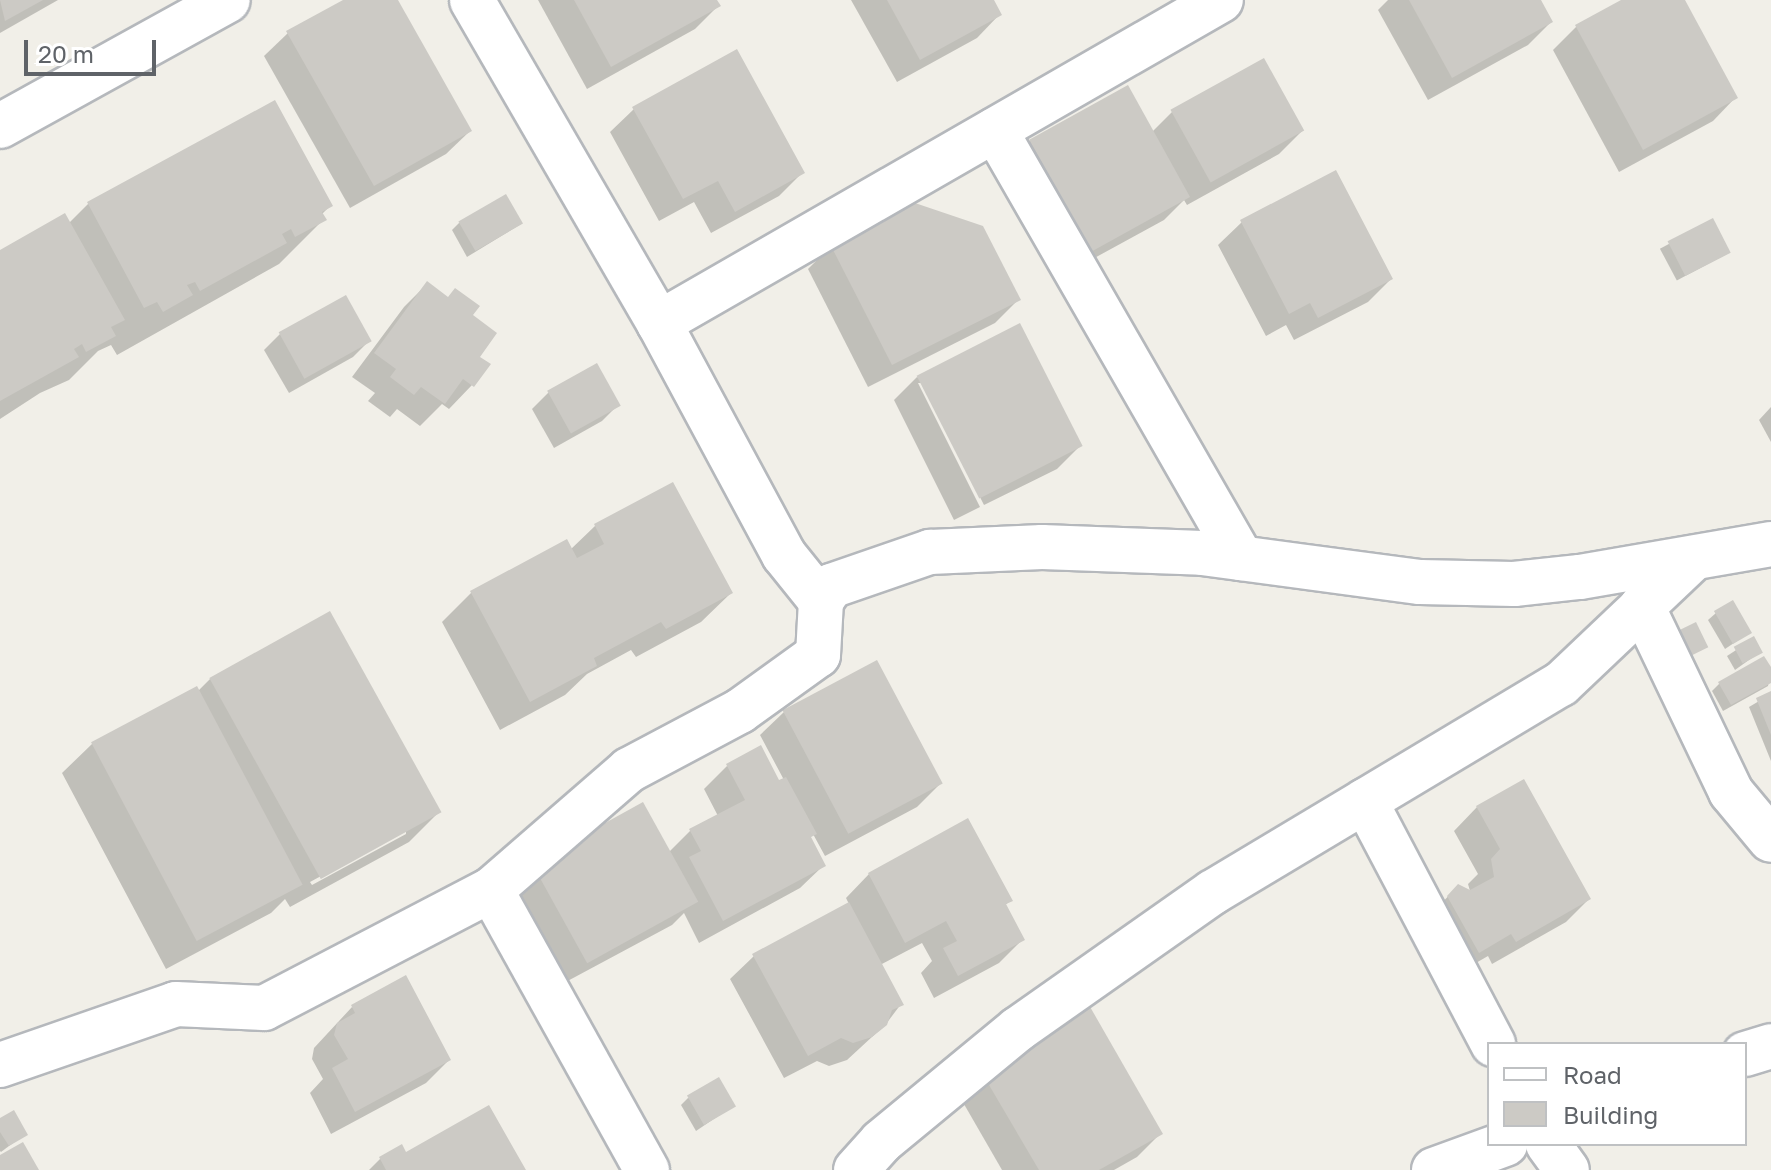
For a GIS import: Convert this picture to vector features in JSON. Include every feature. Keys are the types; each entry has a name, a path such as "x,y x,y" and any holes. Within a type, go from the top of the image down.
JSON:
{"street":[{"path":"0,126 228,0"},
{"path":"472,0 659,323 784,555 821,601"},
{"path":"659,323 1221,0"},
{"path":"995,130 1241,558"},
{"path":"0,1065 176,1004 264,1008 491,890 629,770 740,711 818,655 821,601 831,586 930,552 1042,547 1202,553 1420,582 1514,584 1580,577 1771,544"},
{"path":"856,1170 881,1142 1018,1029 1213,892 1561,684 1694,558"},
{"path":"1642,606 1731,792 1771,840"},
{"path":"1365,801 1492,1042"},
{"path":"491,890 647,1170"},
{"path":"1747,1053 1771,1046"},
{"path":"1434,1170 1500,1146"},
{"path":"1549,1146 1567,1170"}],"building":[{"path":"0,0 43,0 5,21"},
{"path":"343,0 398,0 472,131 374,186 286,31"},
{"path":"574,0 717,0 721,6 611,67"},
{"path":"887,0 994,0 1002,15 920,60"},
{"path":"1409,0 1541,0 1553,22 1452,78"},
{"path":"1621,0 1685,0 1738,98 1643,150 1575,25"},
{"path":"737,49 805,173 735,212 718,181 683,199 632,107"},
{"path":"1264,58 1304,131 1211,182 1170,110"},
{"path":"1128,85 1190,197 1091,252 1029,140"},
{"path":"275,100 333,206 322,212 327,220 295,237 291,229 282,234 287,243 200,291 195,282 187,285 193,295 163,312 157,302 144,308 87,202"},
{"path":"1336,170 1393,279 1318,318 1310,303 1289,314 1240,220"},
{"path":"506,194 523,223 475,251 458,222"},
{"path":"912,202 983,226 1021,300 892,365 830,244"},
{"path":"65,213 125,320 111,327 116,336 86,352 82,344 74,349 79,357 0,401 0,250"},
{"path":"1713,218 1731,253 1685,276 1668,241"},
{"path":"427,281 448,297 455,288 480,306 473,315 497,333 480,357 491,364 474,387 463,379 445,404 421,387 414,395 390,377 396,369 374,353"},
{"path":"346,295 372,341 304,379 279,332"},
{"path":"1020,323 1083,446 979,499 917,376"},
{"path":"597,363 621,406 571,433 547,391"},
{"path":"673,482 733,593 666,629 661,622 594,658 597,666 530,702 470,591 567,539 577,558 604,544 594,524"},
{"path":"1733,600 1752,633 1733,644 1714,611"},
{"path":"330,611 442,812 321,879 209,678"},
{"path":"1696,622 1708,647 1686,658 1674,633"},
{"path":"1754,636 1763,653 1743,664 1734,647"},
{"path":"1764,656 1771,667 1771,683 1731,705 1718,682"},
{"path":"877,660 943,784 848,834 783,710"},
{"path":"197,686 303,885 197,941 91,742"},
{"path":"1771,691 1771,735 1756,698"},
{"path":"761,745 779,780 786,777 817,834 811,837 826,866 723,921 689,857 701,851 689,829 745,800 726,764"},
{"path":"1524,779 1591,899 1516,942 1511,934 1479,953 1447,896 1458,884 1470,890 1494,877 1491,859 1500,849 1476,806"},
{"path":"643,802 698,902 587,963 532,864"},
{"path":"968,818 1013,901 1006,904 1025,940 958,976 943,948 957,941 946,921 905,943 868,873"},
{"path":"849,902 904,1005 892,1010 887,1025 872,1037 853,1043 841,1038 808,1056 752,954"},
{"path":"406,975 451,1060 355,1112 332,1068 348,1059 334,1035 337,1023 355,1013 351,1005"},
{"path":"1089,1005 1163,1134 1099,1170 1039,1170 979,1068"},
{"path":"719,1077 736,1106 704,1125 687,1096"},
{"path":"489,1105 526,1170 386,1170 379,1157 402,1144 406,1152"},
{"path":"14,1110 28,1135 9,1146 0,1132 0,1118"},
{"path":"23,1142 39,1170 0,1170 0,1155"}]}
